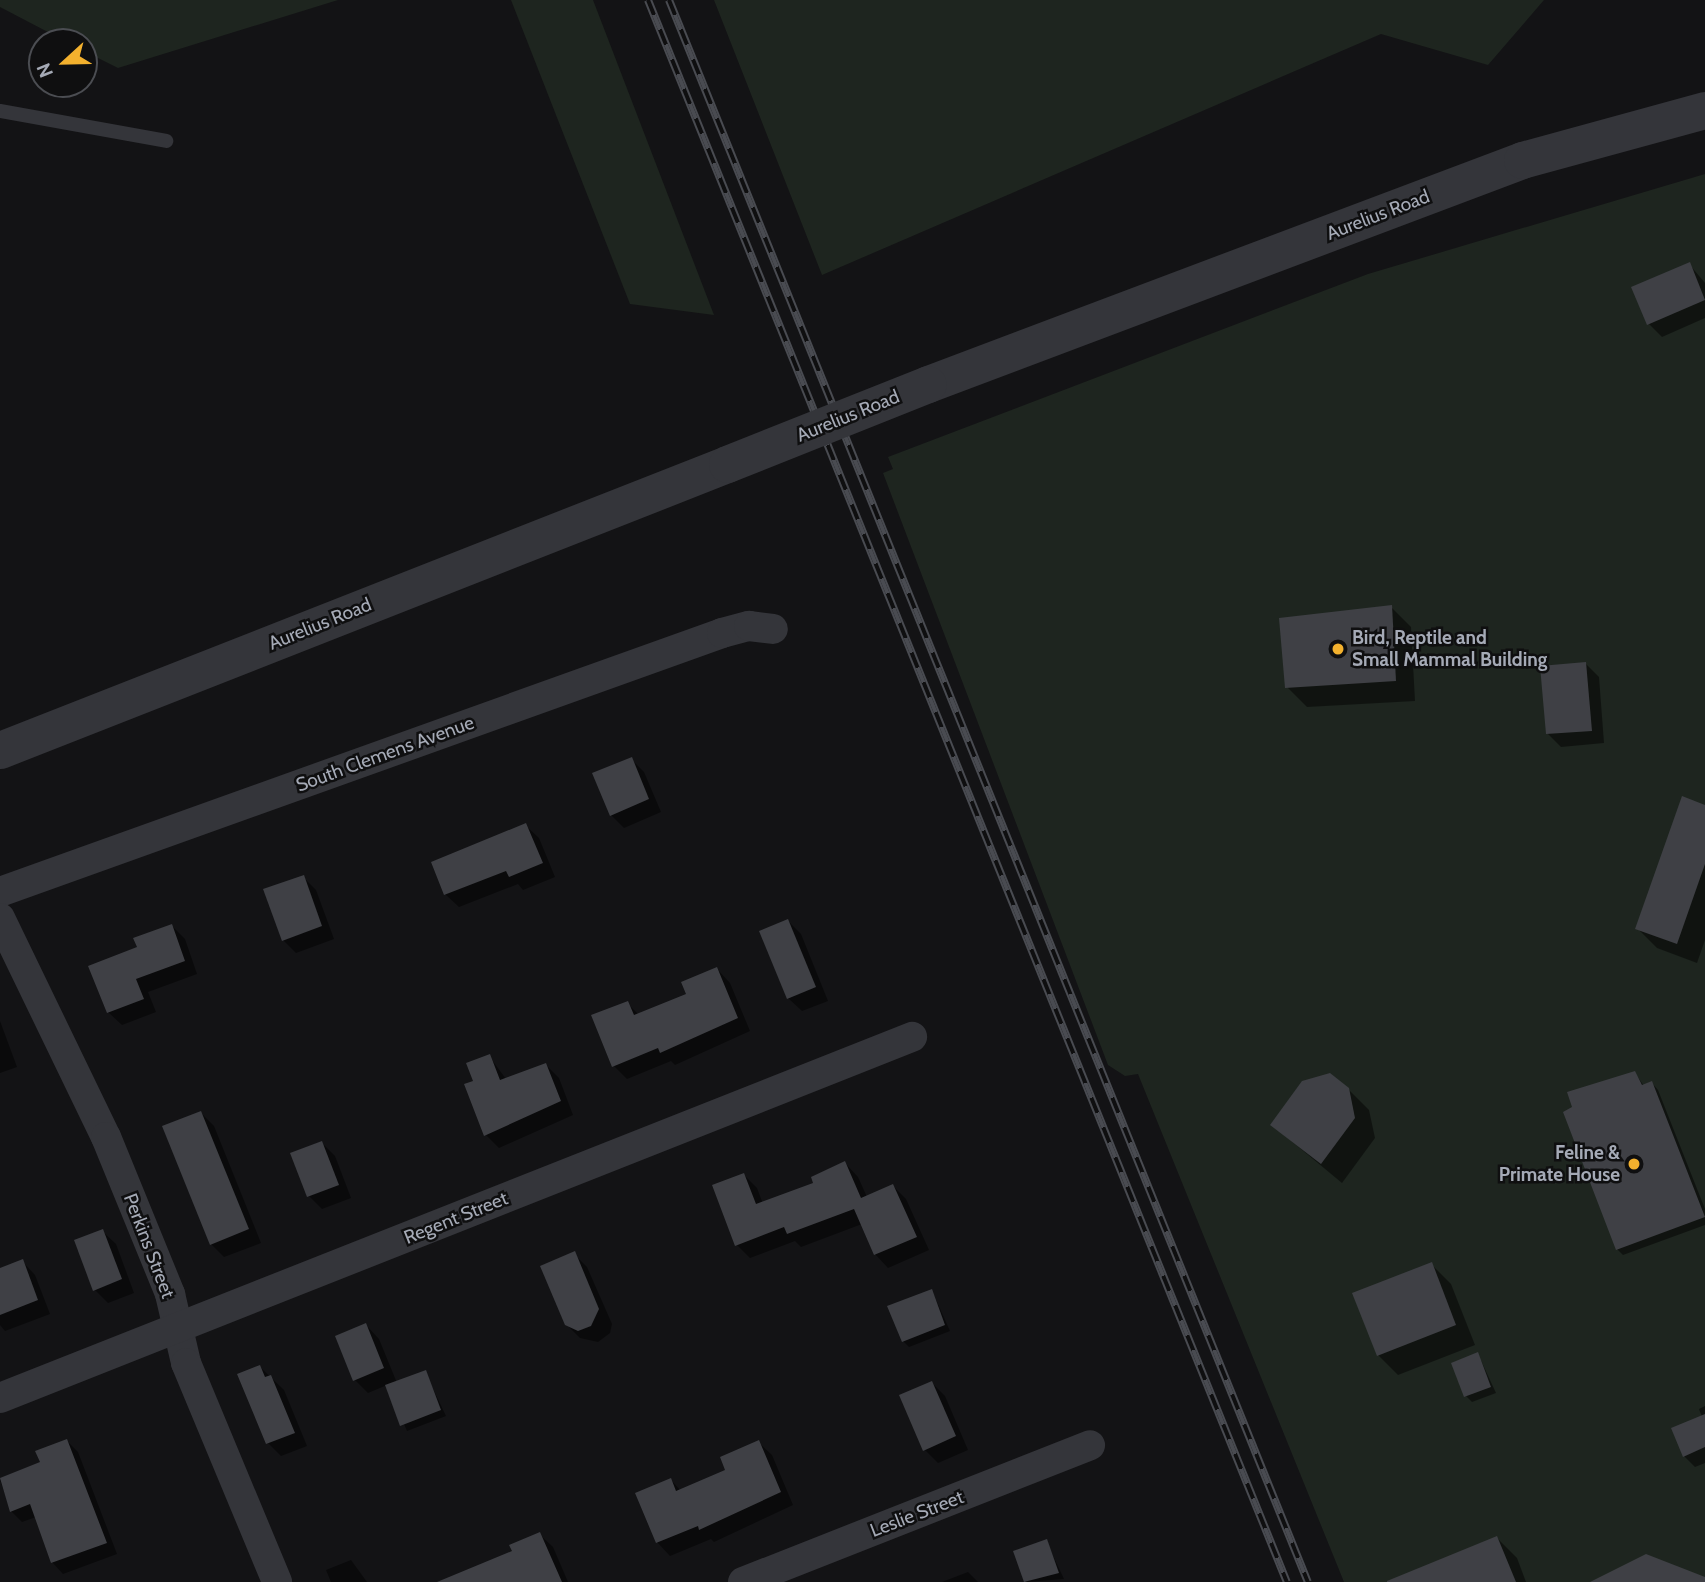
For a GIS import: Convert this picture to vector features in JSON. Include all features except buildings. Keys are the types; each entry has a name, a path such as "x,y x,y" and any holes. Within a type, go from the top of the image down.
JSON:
{"street":[{"name":"Aurelius Road","path":"0,750 928,384 1522,160 1705,110"},
{"name":"South Clemens Avenue","path":"0,892 722,633 749,626 773,629"},
{"name":"Perkins Street","path":"0,918 106,1138 170,1294 186,1363 277,1582"},
{"name":"Regent Street","path":"0,1398 912,1037"},
{"name":"Leslie Street","path":"743,1582 1090,1445"}],"lane":[{"path":"0,110 166,141"}],"shaded area":[{"path":"0,0 338,0 118,68 98,58 98,28 40,28 0,7"},
{"path":"511,0 593,0 714,315 630,304"},
{"path":"714,0 1544,0 1488,65 1381,34 822,275"},
{"path":"1705,174 1705,1582 1344,1582 1138,1074 1125,1076 1108,1065 883,473 893,469 888,457 1368,274"}],"railway":[{"path":"648,0 1287,1582"},
{"path":"669,0 1308,1582"}],"place":[{"name":"Bird, Reptile and Small Mammal Building","path":"1338,649"},
{"name":"Feline & Primate House","path":"1634,1164"}]}
